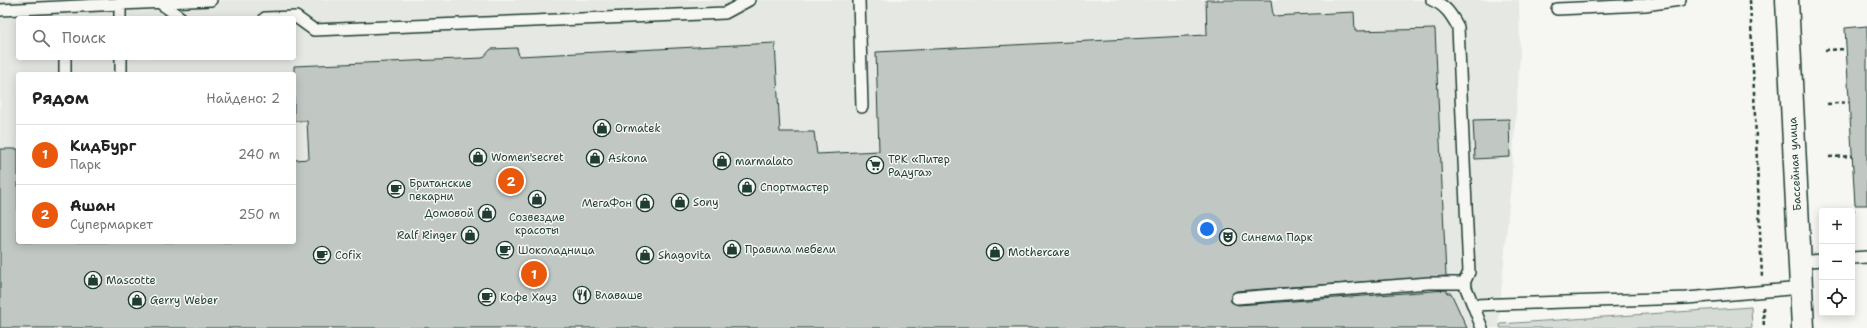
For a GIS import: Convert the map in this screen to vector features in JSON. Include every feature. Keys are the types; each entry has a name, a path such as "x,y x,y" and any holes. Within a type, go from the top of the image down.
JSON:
{"street":[{"name":"Бассейная улица","path":"1787,0 1804,328"}],"lane":[{"path":"0,10 64,13 120,4 211,0"},
{"path":"296,17 314,30 725,13 749,0"},
{"path":"859,0 862,107"},
{"path":"1432,0 1450,12 1458,27 1469,272 1464,283 1482,328"},
{"path":"1557,9 1645,5 1680,0"},
{"path":"160,2 178,16"},
{"path":"120,4 120,16"},
{"path":"65,60 65,72"},
{"path":"121,60 121,72"},
{"path":"1855,258 1867,257"},
{"path":"1800,262 1819,260"},
{"path":"1237,298 1429,283 1464,283"},
{"path":"1473,305 1687,298 1801,288"}],"path":[{"path":"1750,0 1764,328"},
{"path":"1825,50 1846,49"},
{"path":"1827,104 1849,102"},
{"path":"1830,157 1852,156"}],"shaded area":[{"name":"ТРК «Питер Радуга»","path":"0,0 1519,0 1520,54 1512,171 1498,328 0,328"},
{"path":"1751,307 1752,328 1500,328 1500,324"}],"building":[{"name":"ТРК «Питер Радуга»","path":"1206,0 1271,0 1273,16 1354,12 1355,31 1435,29 1446,276 1236,291 1231,295 1231,302 1238,305 1447,290 1447,293 1451,293 1467,328 0,328 0,149 16,149 16,244 296,244 296,160 309,159 307,121 296,121 296,72 294,72 294,66 483,58 491,49 517,48 519,56 775,43 780,132 814,132 817,154 879,151 876,52 1207,35"},
{"path":"1867,26 1867,205 1855,205 1845,28"},
{"path":"1509,119 1510,157 1475,159 1473,120"}],"place":[{"name":"Ormatek","path":"602,128"},
{"name":"Women'secret","path":"478,157"},
{"name":"Askona","path":"595,158"},
{"name":"marmalato","path":"722,161"},
{"name":"ТРК «Питер Радуга»","path":"875,165"},
{"name":"Ашан","path":"511,181"},
{"name":"Спортмастер","path":"747,187"},
{"name":"Британские пекарни","path":"396,189"},
{"name":"Созвездие красоты","path":"537,199"},
{"name":"Sony","path":"680,202"},
{"name":"МегаФон","path":"645,203"},
{"name":"Домовой","path":"487,213"},
{"name":"Ralf Ringer","path":"470,235"},
{"name":"Синема Парк","path":"1228,237"},
{"name":"Правила мебели","path":"732,249"},
{"name":"Шоколадница","path":"505,250"},
{"name":"Mothercare","path":"995,252"},
{"name":"Cofix","path":"322,255"},
{"name":"Shagovita","path":"645,255"},
{"name":"КидБург","path":"534,274"},
{"name":"Mascotte","path":"93,280"},
{"name":"Влаваше","path":"582,295"},
{"name":"Кофе Хауз","path":"487,297"},
{"name":"Gerry Weber","path":"137,300"}]}
